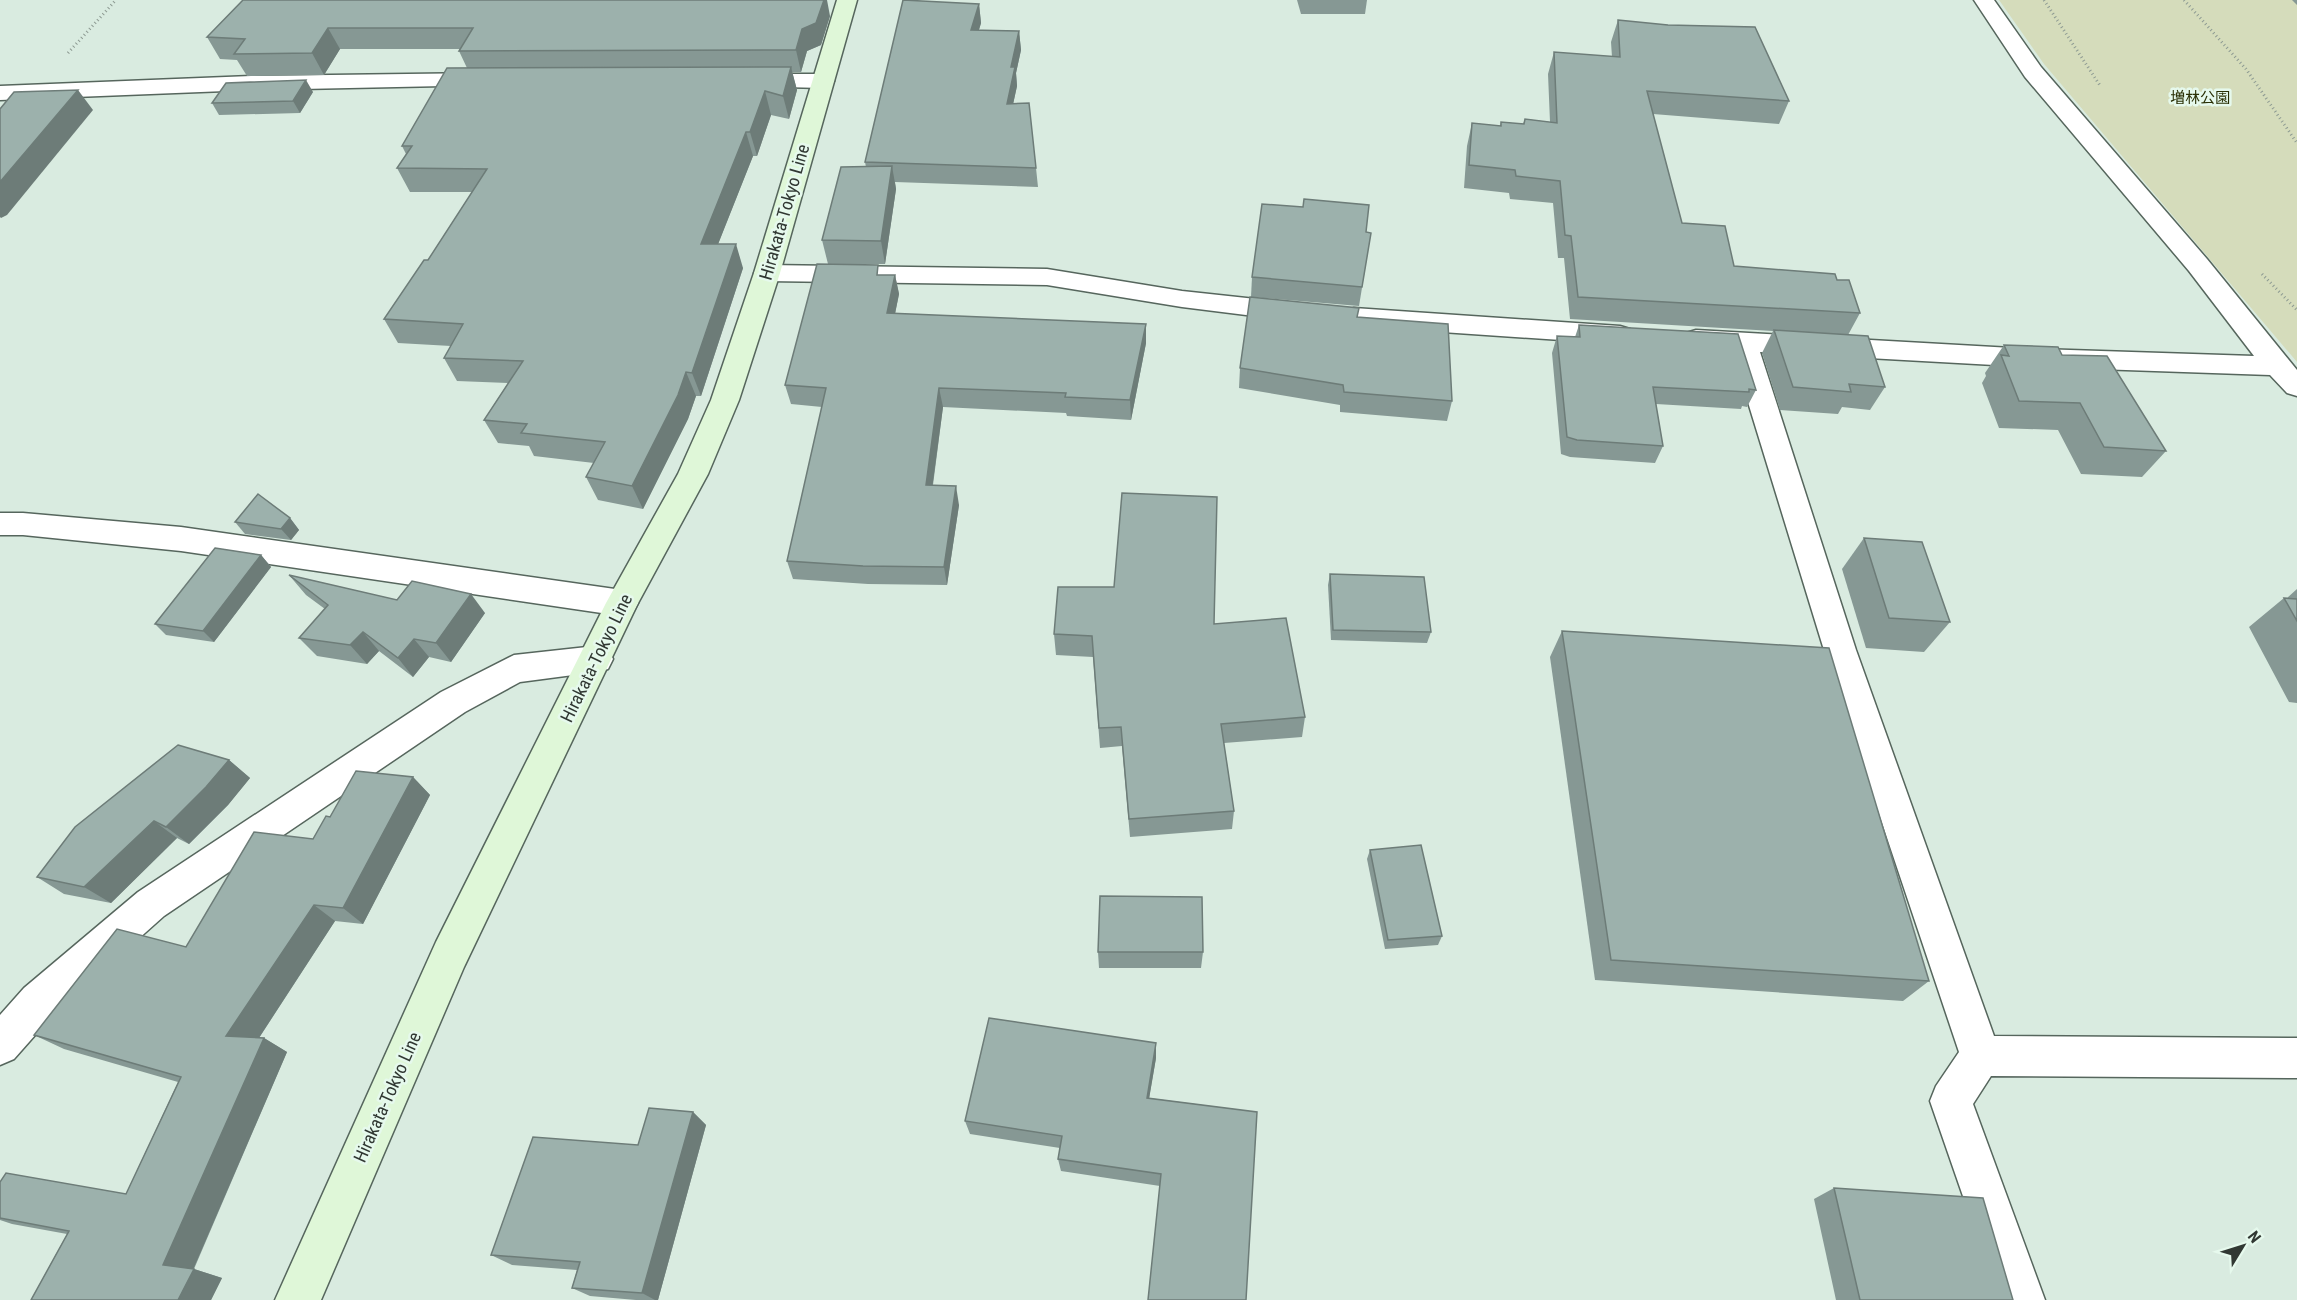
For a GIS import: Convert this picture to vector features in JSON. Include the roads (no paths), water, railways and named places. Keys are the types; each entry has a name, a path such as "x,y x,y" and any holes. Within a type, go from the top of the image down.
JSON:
{"main road":[{"name":"Hirakata-Tokyo Line","path":"298,1300 450,955 622,603 693,474 725,400 767,273 847,0"}],"street":[{"path":"1984,0 2033,72 2198,265 2277,366 2297,386"},
{"path":"0,93 262,83 510,80"},
{"path":"724,81 822,81"},
{"path":"14,115 34,91"},
{"path":"767,273 1047,277 1182,299 1320,315 2012,357 2277,366"},
{"path":"1743,342 1840,650 1982,1056"},
{"path":"2277,366 2297,405"},
{"path":"0,524 23,524 181,539 622,603"},
{"path":"0,1045 38,1002 151,904 453,702 514,669 596,659"},
{"path":"1982,1056 2297,1058"},
{"path":"1982,1056 1951,1101 2022,1300"}],"park label":[{"name":"増林公園","path":"2200,98"}]}
